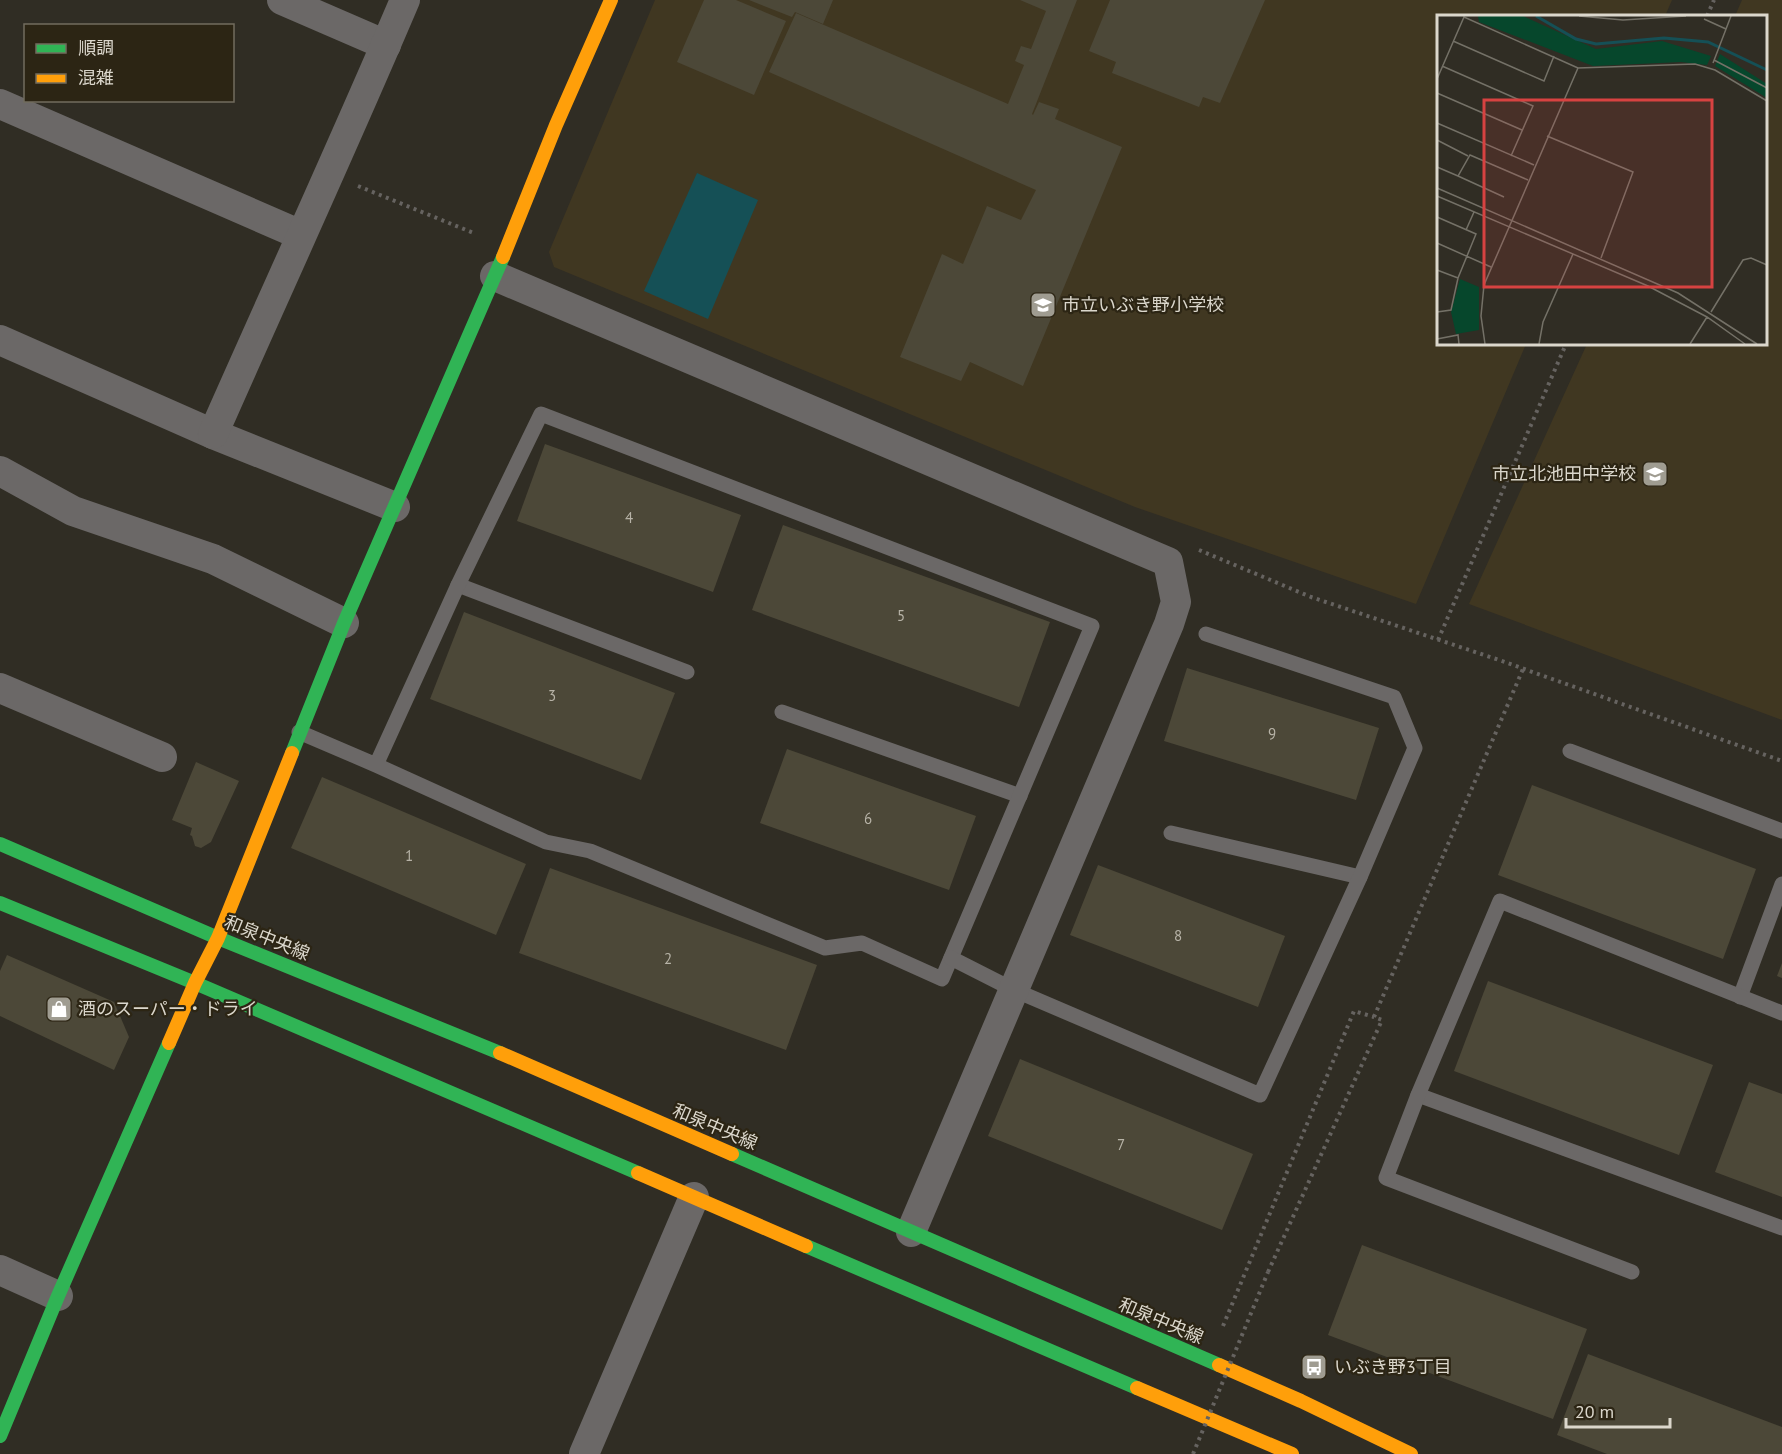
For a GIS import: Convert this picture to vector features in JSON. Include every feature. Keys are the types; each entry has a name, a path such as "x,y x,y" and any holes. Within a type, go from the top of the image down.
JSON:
{"street":[{"path":"282,0 386,45"},
{"path":"213,434 330,175 405,0"},
{"path":"0,1436 58,1296 195,983 218,938 344,623 495,276 556,125 611,0"},
{"path":"0,104 301,235"},
{"path":"495,276 1168,562 1176,602 1169,624 911,1232"},
{"path":"0,340 213,434 395,507"},
{"path":"0,471 73,511 213,559 344,623"},
{"path":"0,688 162,757"},
{"name":"和泉中央線","path":"0,844 218,938 459,1036 1290,1396 1411,1454"},
{"path":"0,903 195,983 1292,1454"},
{"path":"584,1454 694,1197"},
{"path":"0,1270 58,1296"}],"lane":[{"path":"299,732 546,842 590,851 825,948 862,943 942,979 1092,626 541,414 458,585 376,765"},
{"path":"458,585 687,672"},
{"path":"951,958 1014,990 1260,1095 1360,877 1415,748 1394,698 1206,634"},
{"path":"782,712 1020,796"},
{"path":"1570,751 1782,831"},
{"path":"1171,833 1360,877"},
{"path":"1740,996 1782,884"},
{"path":"1632,1272 1386,1178 1418,1095 1500,901 1782,1013"},
{"path":"1418,1095 1782,1228"}],"path":[{"path":"1707,15 1714,0"},
{"path":"330,175 479,236"},
{"path":"1438,640 1566,345"},
{"path":"1374,1017 1523,669"},
{"path":"1193,1454 1268,1272 1382,1020 1354,1011 1223,1326"}],"shaded area":[{"name":"市立いぶき野小学校","path":"655,0 1672,0 1665,15 1437,15 1437,345 1526,345 1416,604 1135,507 554,267 549,252"},
{"name":"市立北池田中学校","path":"1742,0 1782,0 1782,720 1469,604 1587,345 1767,345 1767,15 1735,15"}],"water":[{"path":"697,173 758,200 708,319 644,291"}],"building":[{"path":"704,0 736,0 786,21 754,95 677,62"},
{"path":"749,0 833,0 823,24 795,12 792,17"},
{"path":"1020,0 1077,0 1032,114 1039,102 1059,109 1055,119 1122,147 1023,386 970,362 961,381 900,357 942,254 963,264 987,206 1021,220 1036,190 769,72 796,13 1008,104 1024,65 1015,61 1021,46 1031,49 1046,11"},
{"path":"1110,0 1265,0 1220,103 1203,97 1199,107 1112,73 1116,62 1089,51"},
{"path":"545,444 741,515 713,592 517,521"},
{"path":"783,525 1050,622 1019,707 752,610"},
{"path":"464,612 675,693 641,780 430,699"},
{"path":"1187,668 1379,728 1356,800 1164,741"},
{"path":"787,749 976,816 949,890 760,823"},
{"path":"196,762 239,781 211,842 201,848 195,846 190,835 192,828 172,820"},
{"path":"322,777 526,864 496,935 291,848"},
{"path":"1532,785 1756,869 1723,959 1498,875"},
{"path":"1098,865 1285,936 1258,1007 1070,935"},
{"path":"550,868 817,965 786,1050 519,953"},
{"name":"酒のスーパー・ドライ","path":"7,955 114,1002 129,1037 114,1070 0,1016 0,971"},
{"path":"1782,963 1782,978 1777,976"},
{"path":"1488,981 1713,1065 1679,1155 1454,1071"},
{"path":"1020,1059 1253,1154 1222,1230 988,1136"},
{"path":"1749,1082 1782,1094 1782,1197 1715,1172"},
{"path":"1362,1245 1587,1329 1553,1419 1328,1335"},
{"path":"1588,1354 1782,1427 1782,1454 1607,1454 1557,1435"}],"traffic: fast":[{"path":"292,753 344,623 503,257"},
{"path":"0,844 218,938 500,1053"},
{"path":"0,903 195,983 638,1173"},
{"path":"0,1436 58,1296 169,1043"},
{"path":"732,1154 1219,1365"},
{"path":"806,1246 1137,1388"}],"traffic: slow":[{"path":"503,257 556,125 611,0"},
{"path":"169,1043 195,983 218,938 292,753"},
{"path":"500,1053 732,1154"},
{"path":"638,1173 806,1246"},
{"path":"1219,1365 1301,1401 1411,1454"},
{"path":"1137,1388 1292,1454"}],"place":[{"name":"市立いぶき野小学校","path":"1043,305"},
{"name":"市立北池田中学校","path":"1655,474"},
{"name":"酒のスーパー・ドライ","path":"59,1009"},
{"name":"いぶき野3丁目","path":"1314,1367"}]}
